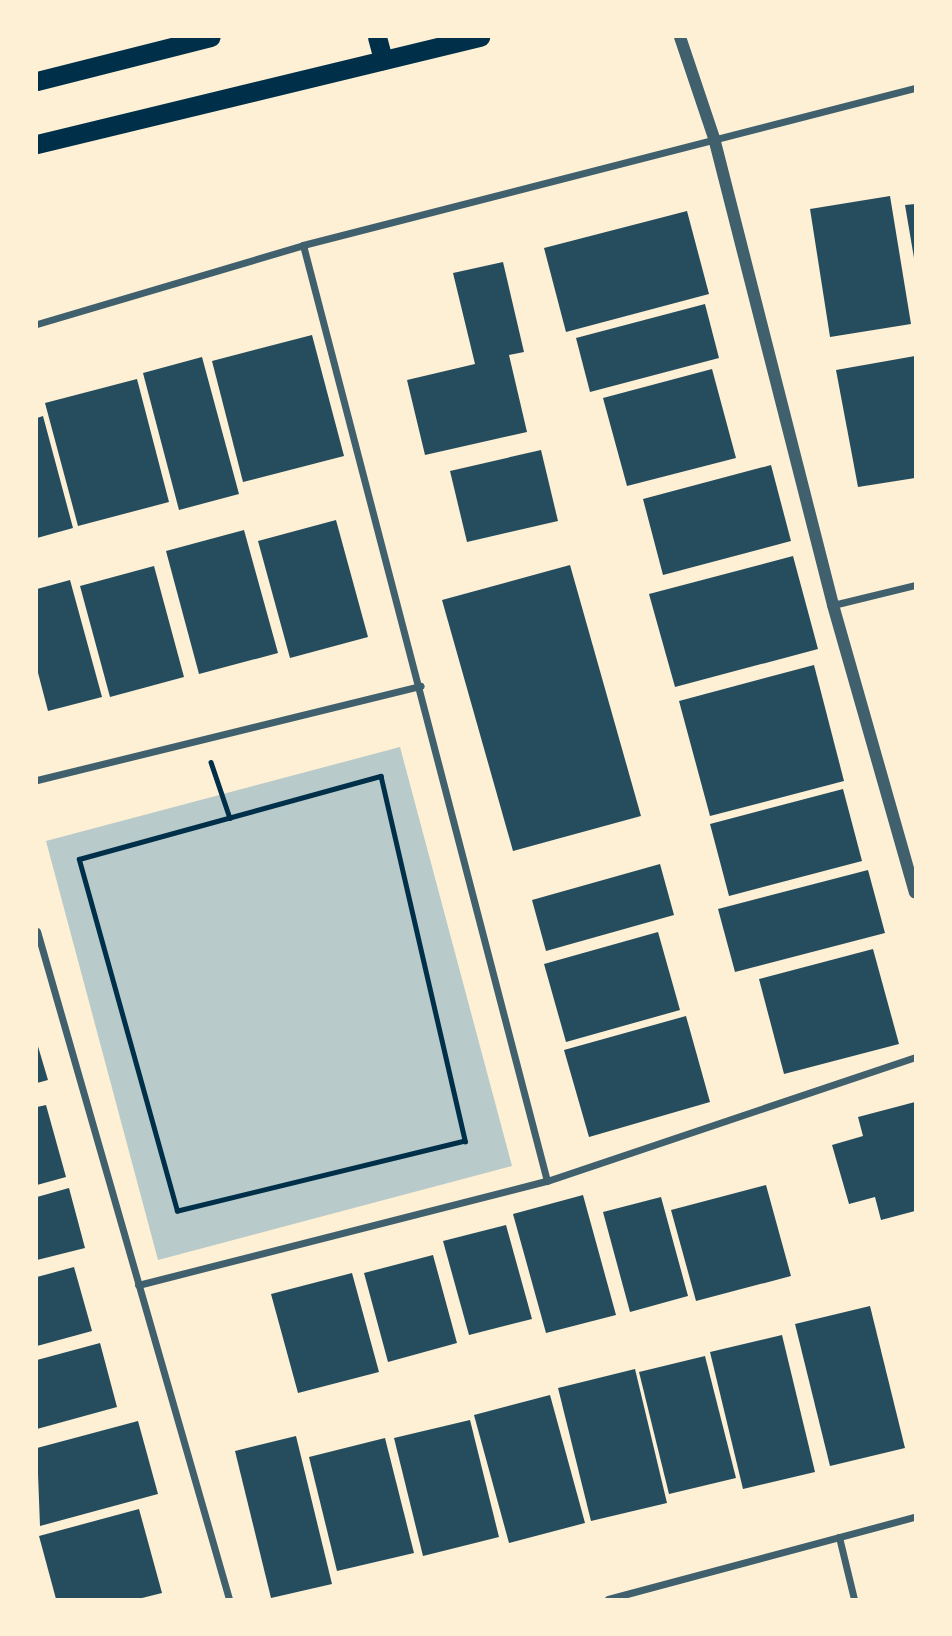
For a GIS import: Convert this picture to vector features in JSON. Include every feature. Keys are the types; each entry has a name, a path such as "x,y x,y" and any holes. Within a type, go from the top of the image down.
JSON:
{"highway":[{"path":"37,81 211,37"},
{"path":"377,37 383,60"},
{"path":"37,144 480,37"}],"street":[{"path":"680,37 714,138 833,605 915,893"},
{"path":"37,324 303,245 915,88"},
{"path":"303,245 421,686 547,1181"},
{"path":"833,605 915,585"},
{"path":"37,780 421,686"},
{"path":"37,931 229,1599"},
{"path":"138,1285 547,1181 915,1057"},
{"path":"608,1599 915,1517"},
{"path":"839,1537 854,1599"}],"path":[{"path":"203,738 230,818"},
{"path":"381,776 465,1141 177,1211 79,859 230,818 381,776"}],"shaded area":[{"path":"400,747 512,1166 158,1260 46,841"}],"building":[{"path":"890,196 911,324 830,337 810,209"},
{"path":"915,204 915,258 914,258 905,205"},
{"path":"687,211 709,294 566,332 544,248"},
{"path":"503,262 524,352 509,355 527,432 425,455 407,380 475,364 453,273"},
{"path":"705,304 719,358 590,392 576,338"},
{"path":"312,335 344,456 243,482 212,361"},
{"path":"915,356 915,478 858,487 836,370"},
{"path":"202,357 239,494 179,510 143,373"},
{"path":"712,369 736,458 627,486 603,398"},
{"path":"137,379 169,502 78,526 45,403"},
{"path":"43,416 73,528 37,538 37,418"},
{"path":"541,450 558,521 467,542 450,471"},
{"path":"771,465 791,541 663,575 643,499"},
{"path":"336,520 368,637 290,658 258,541"},
{"path":"244,530 278,653 199,674 166,551"},
{"path":"793,556 818,649 675,687 649,594"},
{"path":"570,565 641,816 513,851 442,600"},
{"path":"154,566 184,677 110,697 80,586"},
{"path":"70,580 102,697 48,711 37,669 37,589"},
{"path":"814,665 844,781 710,816 679,701"},
{"path":"843,789 862,861 729,896 710,824"},
{"path":"660,864 674,915 546,951 532,900"},
{"path":"868,870 885,933 735,972 718,909"},
{"path":"658,932 680,1010 566,1042 544,964"},
{"path":"873,949 899,1044 784,1074 759,979"},
{"path":"686,1016 710,1102 589,1137 564,1050"},
{"path":"37,1043 48,1080 37,1083"},
{"path":"915,1102 915,1211 881,1220 875,1197 849,1204 832,1145 863,1136 858,1117"},
{"path":"46,1105 66,1177 37,1185 37,1107"},
{"path":"766,1185 791,1276 696,1301 671,1210"},
{"path":"69,1188 85,1248 37,1260 37,1197"},
{"path":"583,1195 616,1315 546,1333 513,1214"},
{"path":"661,1197 688,1296 630,1312 603,1212"},
{"path":"506,1225 532,1319 469,1335 443,1241"},
{"path":"433,1255 457,1343 388,1362 364,1273"},
{"path":"74,1267 92,1331 37,1346 37,1277"},
{"path":"352,1273 379,1372 298,1393 271,1294"},
{"path":"870,1306 905,1448 830,1466 795,1324"},
{"path":"782,1335 815,1472 743,1489 710,1352"},
{"path":"100,1343 117,1407 37,1429 37,1360"},
{"path":"705,1356 736,1478 669,1494 639,1372"},
{"path":"635,1369 667,1503 591,1521 558,1388"},
{"path":"550,1395 585,1523 509,1543 474,1415"},
{"path":"470,1420 499,1537 423,1556 394,1438"},
{"path":"138,1421 158,1494 40,1526 37,1448"},
{"path":"296,1436 332,1584 271,1598 235,1451"},
{"path":"385,1438 414,1553 337,1571 309,1457"},
{"path":"139,1509 162,1593 138,1599 56,1599 39,1536"}]}
